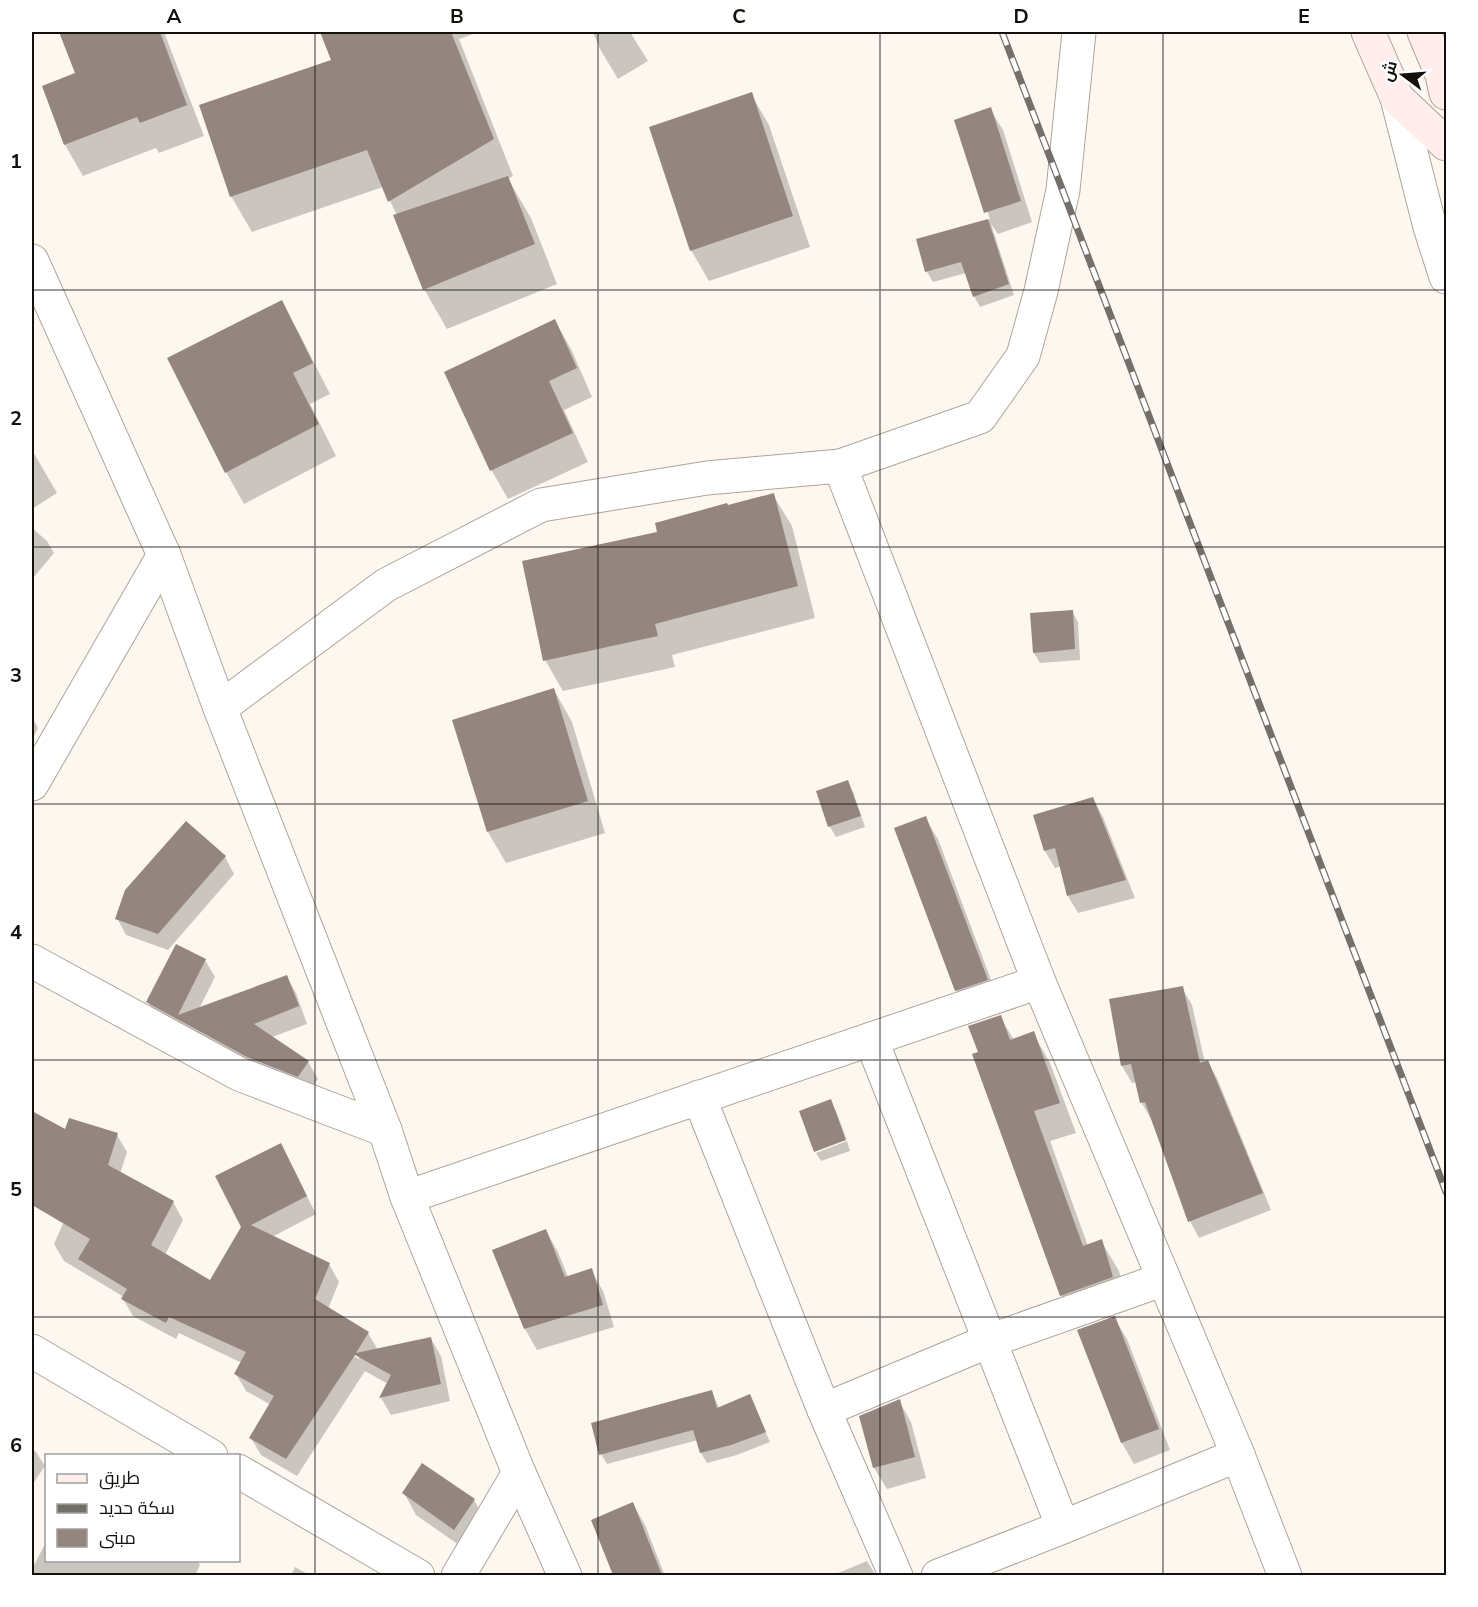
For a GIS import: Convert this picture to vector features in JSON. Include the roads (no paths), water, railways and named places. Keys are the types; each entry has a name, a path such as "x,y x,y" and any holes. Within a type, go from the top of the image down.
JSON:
{"main road":[{"path":"1368,32 1397,98 1446,144"},
{"path":"1424,32 1442,75 1446,93"}],"street":[{"path":"220,708 386,585 542,505 707,478 840,466 980,417 1023,356 1041,291 1063,190 1079,32"},
{"path":"1397,98 1430,227 1446,277"},
{"path":"32,261 164,555 220,708 386,1130 407,1197 519,1473 565,1575"},
{"path":"840,466 1039,982 1238,1455 1285,1575"},
{"path":"32,784 164,555"},
{"path":"32,961 239,1074 386,1130"},
{"path":"407,1197 1039,982"},
{"path":"871,1039 1063,1527"},
{"path":"699,1097 824,1410 896,1575"},
{"path":"824,1410 989,1341 1164,1279"},
{"path":"32,1351 209,1454"},
{"path":"938,1575 1063,1527 1238,1455"},
{"path":"240,1473 418,1575"},
{"path":"458,1575 519,1473"}],"railway":[{"path":"1002,32 1446,1192"}]}
